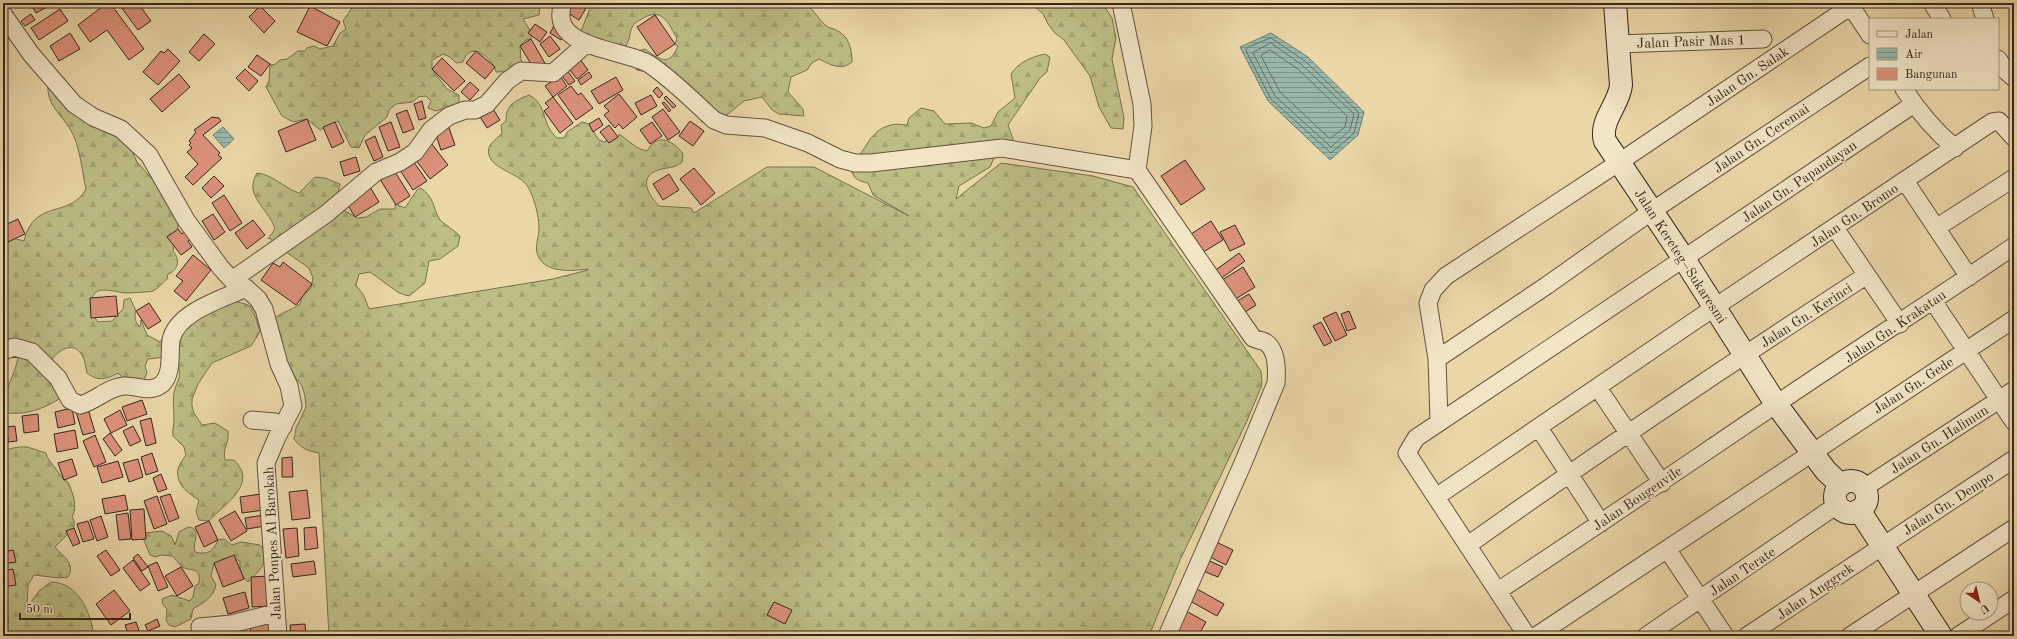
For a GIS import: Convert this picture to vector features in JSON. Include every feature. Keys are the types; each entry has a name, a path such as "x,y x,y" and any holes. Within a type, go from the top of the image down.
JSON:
{"street":[{"path":"563,3 560,16 563,27 586,44 647,63 687,95 714,120 726,125 765,128 788,134 840,159 855,163 1002,148 1137,170"},
{"path":"1121,3 1142,104 1144,126 1137,170 1253,338 1263,341 1269,346 1273,353 1277,371 1276,383 1246,456 1167,636"},
{"name":"Jalan Kereteg–Sukaresmi","path":"1616,3 1622,85 1620,96 1606,123 1603,134 1604,141 1684,258 1776,404 1826,470 1847,512 1859,510"},
{"path":"1862,3 1871,18"},
{"path":"1932,3 1941,18"},
{"path":"1980,3 1985,18"},
{"name":"Jalan Gn. Salak","path":"1618,163 1842,12 1849,9 1854,11 1869,34"},
{"name":"Jalan Ponpes Al Barokah","path":"3,14 31,54 74,104 93,117 121,129 149,155 186,220 221,268 258,299 264,310 279,364 289,386 293,406 277,437 266,464 275,613 278,636"},
{"name":"Jalan Pasir Mas 1","path":"1618,44 1764,39"},
{"path":"3,351 14,347 32,352 58,378 70,400 80,405 95,400 118,387 130,386 150,389 156,387 165,380 170,360 171,339 175,330 185,318 239,284 376,172 400,162 415,152 431,130 449,116 465,110 475,110 487,104 507,81 521,71 553,73 586,44"},
{"path":"1999,60 2006,71 2014,78"},
{"name":"Jalan Gn. Ceremai","path":"1437,359 1546,286 1652,211 1869,67"},
{"path":"1905,90 1936,132 1954,148"},
{"name":"Jalan Gn. Papandayan","path":"1436,497 1408,453 1416,438 1565,340 1684,258 1914,104"},
{"name":"Jalan Gn. Bromo","path":"1436,497 1715,307 1992,122 1999,121 2014,138"},
{"path":"1439,422 1437,359 1428,303 1433,290 1446,276 1618,163"},
{"path":"1936,228 2014,178"},
{"path":"1904,181 1968,277"},
{"path":"1835,228 1900,324"},
{"name":"Jalan Gn. Krakatau","path":"1776,404 1900,324 2014,246"},
{"name":"Jalan Gn. Kerinci","path":"1468,545 1567,474 1628,435 1745,354 1867,275"},
{"path":"1933,301 2014,422"},
{"name":"Jalan Gn. Gede","path":"1536,636 1812,451 2014,319"},
{"path":"1598,388 1628,435 1662,483"},
{"name":"Jalan Gn. Halimun","path":"1864,488 2014,390"},
{"name":"Jalan Bougenvile","path":"1498,591 1662,483 1776,404"},
{"path":"252,420 275,422 283,427"},
{"path":"1539,428 1567,474 1600,523"},
{"name":"Jalan Gn. Dempo","path":"1882,546 2014,459"},
{"path":"1839,495 1846,482 1856,482 1864,488 1866,500 1864,506 1859,510 1941,636"},
{"name":"Jalan Terate","path":"1646,636 1700,599 1839,495"},
{"path":"1436,497 1527,636"},
{"path":"1850,636 2014,528"},
{"name":"Jalan Anggrek","path":"1747,636 1882,546"},
{"path":"1667,549 1725,636"},
{"path":"1958,636 2014,599"},
{"path":"200,627 231,624 275,613"}],"green space":[{"path":"352,3 544,3 540,7 539,15 523,19 531,32 531,39 526,40 520,46 521,61 527,65 517,71 496,72 491,61 476,51 466,55 463,62 456,63 450,57 443,54 432,60 432,69 447,89 459,95 459,103 436,111 428,108 431,101 426,96 418,97 413,102 396,104 389,110 387,117 365,135 359,148 351,147 338,121 320,130 307,119 293,122 282,116 266,87 269,81 270,64 274,65 280,60 287,59 298,51 305,51 307,48 314,46 320,49 333,46 340,33 346,29 343,21 354,5"},
{"path":"590,3 806,3 825,25 836,30 847,39 852,62 848,65 840,67 819,59 812,63 807,70 791,77 788,92 803,109 804,116 779,114 772,110 762,97 744,101 717,123 702,122 697,114 652,73 637,70 632,63 638,51 645,49 663,60 671,57 675,53 678,46 675,44 677,38 665,19 661,16 652,15 645,17 634,24 627,44 620,51 584,38 581,31 589,11"},
{"path":"1031,3 1098,4 1106,9 1112,18 1116,37 1112,59 1124,118 1123,129 1111,128 1099,107 1090,76 1064,40 1055,33 1048,24 1043,14"},
{"path":"1045,54 1050,57 1047,72 1040,78 1008,125 1013,139 1010,146 996,153 990,167 959,186 956,199 1001,163 1093,176 1133,187 1261,371 1262,385 1246,423 1180,560 1149,636 329,636 319,453 305,449 294,439 296,428 306,407 305,396 302,386 290,370 270,322 277,316 300,304 302,296 311,288 313,278 309,268 276,245 270,238 268,239 275,229 272,221 255,195 253,181 257,173 269,176 299,193 315,177 325,178 340,184 336,201 343,210 358,218 366,217 380,209 395,209 395,204 405,208 417,190 421,188 426,192 433,203 440,220 460,236 458,246 440,259 429,261 425,283 409,296 399,293 370,272 359,274 356,285 364,296 369,309 553,279 588,270 559,270 545,265 540,260 537,253 539,228 538,218 530,191 524,182 501,168 491,160 489,155 488,151 490,145 502,133 501,125 506,121 506,115 512,104 529,95 539,104 548,126 557,138 564,138 567,132 582,122 589,124 598,139 604,142 618,137 619,134 636,146 647,151 651,145 660,140 665,140 679,149 683,154 682,162 680,164 654,172 649,175 647,180 648,190 659,206 691,208 694,213 767,167 814,167 909,216 873,195 868,183 854,177 849,163 860,154 877,132 893,124 907,125 909,118 921,108 934,111 945,124 971,123 984,128 991,126 998,112 1015,98 1011,74 1014,70 1026,61"},
{"path":"48,86 130,139 133,154 137,162 154,181 178,219 178,227 173,251 178,262 174,271 167,275 168,278 153,291 125,293 104,290 95,293 92,298 92,305 94,316 98,322 112,321 123,309 124,300 130,298 136,311 135,317 137,323 140,327 141,320 147,335 160,342 165,336 231,302 250,306 256,318 260,332 251,346 212,363 198,384 192,399 194,413 202,425 215,423 228,431 228,439 224,452 225,460 234,460 241,469 243,477 241,485 230,501 209,521 199,520 196,512 199,500 183,488 178,479 178,469 186,455 184,447 173,436 173,404 175,389 180,373 178,365 164,357 148,359 145,366 147,373 144,380 137,385 124,379 118,373 102,379 91,376 87,373 84,359 80,352 76,349 67,348 58,353 51,361 65,395 38,409 23,413 8,413 3,407 5,395 18,358 6,347 3,337 3,241 9,237 24,241 29,228 36,219 44,214 71,204 79,198 86,189 76,142 70,129 52,104 48,93"},
{"path":"27,447 46,453 47,457 64,480 68,482 75,504 72,518 74,520 74,528 55,547 70,564 70,572 68,577 60,578 34,575 28,585 27,608 39,591 51,582 60,583 69,587 82,600 90,618 94,636 3,636 3,450"},
{"path":"188,527 193,528 196,534 194,545 195,552 209,552 218,540 224,539 232,545 241,542 260,545 264,550 265,561 260,570 248,582 241,573 240,561 230,557 214,563 211,576 216,585 213,593 208,599 193,609 191,619 175,627 169,625 166,620 167,609 163,605 162,599 172,595 190,601 193,597 195,586 199,583 198,574 196,571 181,566 172,556 161,555 155,557 150,555 143,538 145,533 162,531 171,536 175,545 179,532"}],"water":[{"path":"1271,33 1308,57 1364,112 1358,135 1330,160 1268,101 1240,47"},
{"path":"223,127 234,139 224,148 213,135"}],"building":[{"path":"30,3 54,3 36,13"},
{"path":"107,3 110,3 144,49 129,60 107,30 90,42 78,25"},
{"path":"118,3 138,3 151,21 138,30"},
{"path":"567,3 579,3 586,8 579,20 563,10"},
{"path":"260,6 275,21 264,33 249,17"},
{"path":"310,6 340,22 327,46 297,32"},
{"path":"60,9 68,21 39,40 31,28"},
{"path":"31,14 35,20 25,26 21,21"},
{"path":"655,15 675,44 657,56 637,27"},
{"path":"535,24 547,32 540,42 528,33"},
{"path":"554,26 565,32 561,40 550,33"},
{"path":"70,33 80,49 59,61 50,46"},
{"path":"204,34 215,44 199,61 189,52"},
{"path":"550,36 560,49 549,57 540,44"},
{"path":"531,39 546,65 536,72 520,46"},
{"path":"168,49 180,61 158,85 143,72 161,51 164,53"},
{"path":"476,51 495,67 485,79 466,63"},
{"path":"257,55 270,64 261,76 248,67"},
{"path":"577,55 588,70 577,79 565,64"},
{"path":"442,58 465,81 454,91 432,69"},
{"path":"245,69 258,81 249,91 236,78"},
{"path":"566,69 575,81 569,85 560,73"},
{"path":"589,72 592,77 581,85 578,80"},
{"path":"179,74 190,87 162,112 150,99"},
{"path":"560,76 567,86 553,97 545,86"},
{"path":"616,77 623,90 599,104 591,91"},
{"path":"470,82 479,90 470,100 461,92"},
{"path":"571,86 578,95 581,93 593,108 576,120 558,95"},
{"path":"657,87 663,94 659,98 653,91"},
{"path":"619,94 637,117 623,129 619,124 615,128 604,115 609,111 604,106"},
{"path":"651,95 657,106 641,115 635,103"},
{"path":"666,96 676,106 673,108 664,98"},
{"path":"553,97 573,123 560,133 544,111 549,107 545,103"},
{"path":"422,101 426,118 419,120 414,104"},
{"path":"664,102 671,110 669,112 662,103"},
{"path":"490,104 500,120 487,128 477,112"},
{"path":"663,109 680,132 668,140 652,117"},
{"path":"407,110 414,129 403,133 396,114"},
{"path":"212,117 219,118 221,121 203,135 220,153 218,155 222,158 193,185 185,177 198,164 187,152 192,148 189,145 191,143 189,141 196,132 194,130"},
{"path":"599,118 603,125 593,132 589,124"},
{"path":"307,119 316,140 286,152 278,131"},
{"path":"690,121 704,131 693,146 679,136"},
{"path":"335,122 344,142 332,148 323,127"},
{"path":"391,122 400,147 388,151 379,127"},
{"path":"652,122 662,136 650,144 640,130"},
{"path":"448,125 455,145 441,150 434,129"},
{"path":"609,125 618,137 609,143 600,132"},
{"path":"375,136 383,157 374,161 365,141"},
{"path":"431,143 448,165 430,179 413,156"},
{"path":"356,157 360,171 344,176 340,162"},
{"path":"411,158 427,181 413,190 398,167"},
{"path":"1185,160 1205,189 1181,205 1161,176"},
{"path":"392,167 410,196 396,205 378,176"},
{"path":"694,168 715,193 701,205 680,179"},
{"path":"669,174 679,190 663,200 653,184"},
{"path":"214,176 224,186 211,198 202,188"},
{"path":"370,187 379,202 355,217 346,202"},
{"path":"224,195 242,223 230,231 212,203"},
{"path":"213,214 225,232 214,240 202,221"},
{"path":"18,219 25,234 8,242 3,226"},
{"path":"253,220 265,235 247,249 235,233"},
{"path":"1211,221 1223,240 1200,254 1188,236"},
{"path":"1235,225 1245,244 1230,251 1220,232"},
{"path":"178,229 182,234 185,231 191,239 188,241 192,247 181,255 167,237"},
{"path":"1239,253 1245,261 1219,280 1213,272"},
{"path":"193,255 211,270 186,301 174,291 183,281 176,276"},
{"path":"283,262 312,284 296,305 261,280 273,263 280,267"},
{"path":"1243,267 1255,287 1234,300 1222,280"},
{"path":"1249,294 1256,305 1242,314 1234,303"},
{"path":"116,296 118,316 91,318 90,298"},
{"path":"149,303 161,321 148,329 136,311"},
{"path":"1349,311 1356,328 1347,331 1341,314"},
{"path":"1336,312 1347,335 1335,341 1323,318"},
{"path":"1321,322 1332,342 1324,346 1313,326"},
{"path":"142,400 147,414 127,421 122,407"},
{"path":"72,408 75,424 58,428 55,412"},
{"path":"88,409 95,432 83,435 76,412"},
{"path":"120,410 127,425 111,433 104,419"},
{"path":"38,414 39,431 24,433 22,416"},
{"path":"151,418 156,443 146,446 140,421"},
{"path":"15,426 17,441 8,442 7,427"},
{"path":"133,426 141,441 130,446 123,431"},
{"path":"75,430 78,448 57,452 54,434"},
{"path":"110,433 122,450 115,456 103,439"},
{"path":"95,435 106,462 94,467 83,441"},
{"path":"152,453 158,471 146,475 141,457"},
{"path":"292,457 293,477 282,477 282,458"},
{"path":"72,459 77,475 64,480 58,463"},
{"path":"138,459 143,477 129,482 123,463"},
{"path":"118,461 123,477 102,483 97,467"},
{"path":"161,474 167,489 158,492 153,478"},
{"path":"307,490 310,518 292,520 289,492"},
{"path":"170,494 179,518 169,522 160,497"},
{"path":"261,494 264,510 242,513 240,497"},
{"path":"125,495 128,510 105,514 102,499"},
{"path":"157,496 167,524 154,529 144,501"},
{"path":"144,509 146,539 132,540 130,510"},
{"path":"235,511 247,531 231,541 219,520"},
{"path":"128,513 131,539 119,540 116,515"},
{"path":"264,515 265,526 247,529 245,518"},
{"path":"101,516 108,537 97,541 90,520"},
{"path":"88,521 94,539 83,542 77,524"},
{"path":"209,521 218,540 204,547 195,527"},
{"path":"316,527 318,548 305,550 304,528"},
{"path":"74,528 80,543 73,546 66,531"},
{"path":"297,528 299,556 286,558 283,529"},
{"path":"1212,540 1233,550 1226,565 1204,554"},
{"path":"13,550 16,562 3,564 3,552"},
{"path":"106,550 120,570 111,576 97,556"},
{"path":"138,554 148,567 142,571 133,558"},
{"path":"234,555 244,579 223,587 214,563"},
{"path":"1203,558 1223,567 1218,577 1198,569"},
{"path":"133,560 150,584 140,591 123,568"},
{"path":"314,561 316,574 293,577 291,564"},
{"path":"157,562 168,587 158,591 148,566"},
{"path":"181,567 193,586 177,596 165,576"},
{"path":"13,569 16,585 3,587 3,571"},
{"path":"268,576 270,606 252,607 251,577"},
{"path":"1197,589 1224,604 1217,616 1190,601"},
{"path":"114,590 130,611 111,625 96,604"},
{"path":"245,592 249,608 228,614 223,598"},
{"path":"774,602 792,610 785,624 767,615"},
{"path":"3,603 7,603 8,624 3,624"},
{"path":"1186,611 1206,622 1198,636 1171,636"},
{"path":"157,619 160,626 148,631 145,625"},
{"path":"136,622 141,636 129,636 125,625"},
{"path":"269,622 270,636 251,636 250,623"},
{"path":"305,624 306,636 291,636 290,625"},
{"path":"115,633 116,636 102,636"}]}
